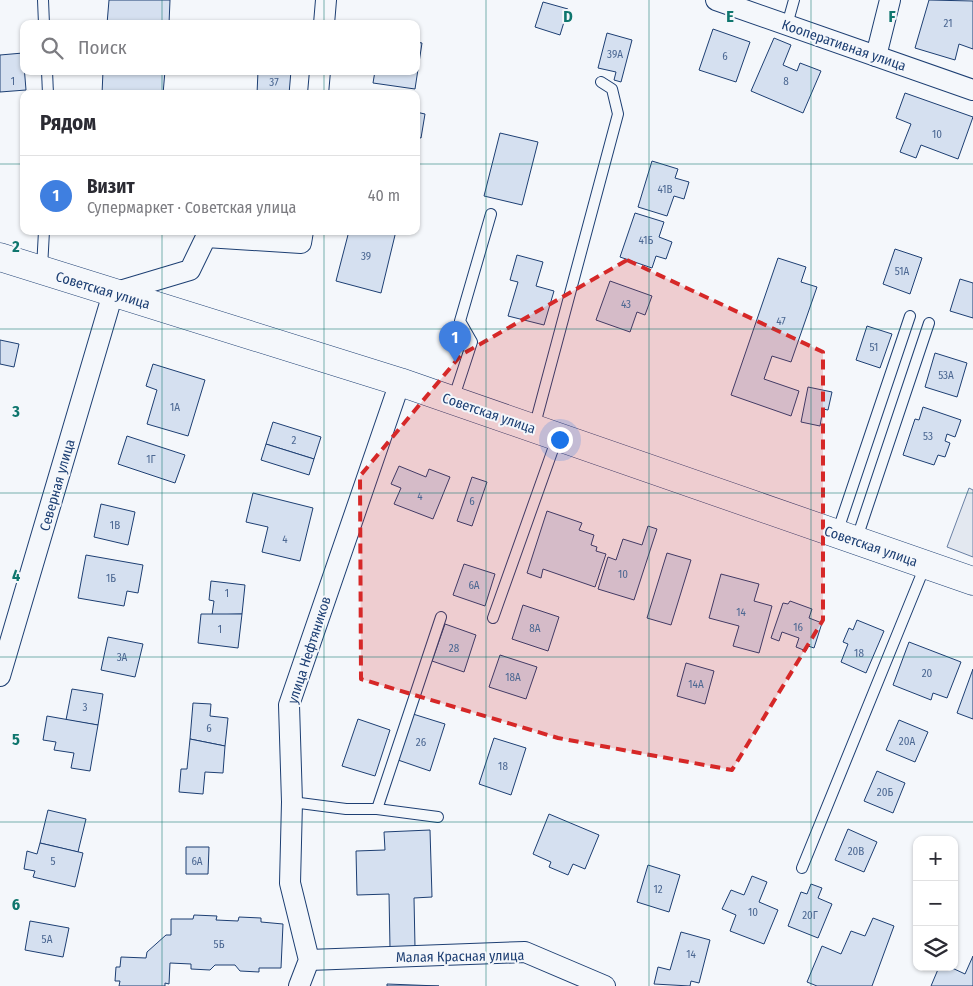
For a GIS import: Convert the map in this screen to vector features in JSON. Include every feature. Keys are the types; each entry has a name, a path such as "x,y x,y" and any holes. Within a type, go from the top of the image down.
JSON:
{"street":[{"path":"324,20 326,0"},
{"name":"Кооперативная улица","path":"716,0 973,90"},
{"path":"876,56 890,0"},
{"path":"318,90 320,75"},
{"path":"113,293 190,270 206,237 302,243 303,235"},
{"name":"Советская улица","path":"0,257 400,382 973,581"},
{"name":"Северная улица","path":"0,676 113,293"},
{"name":"улица Нефтяников","path":"309,960 290,883 292,802 289,705 400,382"},
{"name":"Малая Красная улица","path":"309,960 525,952 605,986"},
{"path":"299,986 309,960"}],"lane":[{"path":"43,0 44,20"},
{"path":"787,25 794,0"},
{"path":"46,75 48,90"},
{"path":"492,618 546,433 618,114 612,89 601,82"},
{"path":"452,401 472,342 460,321 491,214"},
{"path":"42,270 44,235"},
{"path":"847,538 910,316"},
{"path":"847,538 929,323"},
{"path":"802,868 925,565"},
{"path":"377,809 442,618"},
{"path":"292,802 346,809 377,809 438,817"}],"highlighted area":[{"path":"627,260 823,352 823,620 732,770 558,738 361,679 360,476 461,355"}],"shaded area":[{"path":"969,488 973,490 973,557 947,547"}],"building":[{"path":"109,0 170,0 169,20 107,20"},
{"path":"929,0 973,1 973,49 959,44 955,60 915,48"},
{"path":"543,2 568,9 560,35 535,27"},
{"path":"713,29 750,42 736,82 699,70"},
{"path":"607,33 632,40 621,82 614,80 616,72 598,68"},
{"path":"774,38 791,45 783,65 797,71 800,63 821,71 803,113 751,91"},
{"path":"20,53 20,75 25,75 26,90 0,92 0,55"},
{"path":"103,75 165,75 163,90 102,90"},
{"path":"258,75 291,75 289,90 257,90"},
{"path":"374,75 417,75 415,89 373,83"},
{"path":"905,93 973,117 958,159 921,145 916,158 900,152 911,124 896,118"},
{"path":"420,113 425,114 420,138"},
{"path":"500,133 538,142 522,205 484,196"},
{"path":"652,161 678,169 675,178 689,182 684,199 674,196 667,216 638,207"},
{"path":"635,213 664,222 659,237 672,242 666,259 656,256 652,268 620,257"},
{"path":"348,235 395,235 381,293 336,281"},
{"path":"895,249 922,258 910,294 883,284"},
{"path":"517,255 543,262 536,286 554,291 544,325 508,316 518,282 510,280"},
{"path":"778,258 806,267 801,282 817,287 791,362 772,356 764,379 799,391 791,416 731,395"},
{"path":"960,279 973,283 973,318 950,311"},
{"path":"610,281 652,296 645,315 637,312 630,332 596,320"},
{"path":"867,326 892,334 880,368 856,360"},
{"path":"0,340 19,344 14,367 0,364"},
{"path":"935,353 967,363 957,397 925,387"},
{"path":"153,364 205,380 188,436 147,424 157,390 146,386"},
{"path":"808,387 832,392 828,410 823,409 820,426 801,422"},
{"path":"923,407 961,420 955,437 947,434 945,441 950,443 945,457 938,455 934,465 903,455 915,419 919,420"},
{"path":"273,422 321,437 314,459 266,444"},
{"path":"127,436 185,455 175,483 118,464"},
{"path":"266,444 314,459 309,475 261,460"},
{"path":"399,466 426,477 429,469 450,477 433,519 394,504 401,488 391,484"},
{"path":"472,477 487,482 472,526 457,521"},
{"path":"253,493 313,508 300,561 262,552 268,527 246,522"},
{"path":"101,504 135,512 128,545 94,537"},
{"path":"547,511 582,523 579,530 594,535 591,545 597,547 596,551 606,554 595,587 543,569 541,578 527,573"},
{"path":"648,526 657,529 634,600 598,589 608,557 616,560 623,539 642,545"},
{"path":"667,553 691,560 671,625 647,618"},
{"path":"86,555 143,565 138,593 127,591 124,606 78,598"},
{"path":"464,564 495,574 485,606 453,595"},
{"path":"721,574 759,584 754,601 772,606 759,653 733,646 739,626 709,618"},
{"path":"211,581 245,585 242,614 212,615 214,601 209,600"},
{"path":"790,601 812,609 809,618 822,623 814,648 808,646 806,651 796,647 799,638 782,632 779,641 771,638 783,603 788,604"},
{"path":"523,605 559,617 548,651 512,639"},
{"path":"201,614 242,614 238,648 198,643"},
{"path":"857,620 884,631 866,673 841,662 848,644 843,642 849,628 853,630"},
{"path":"445,624 476,635 464,672 432,661"},
{"path":"108,637 143,644 135,677 101,670"},
{"path":"909,642 961,662 947,698 933,693 931,700 893,685"},
{"path":"500,655 537,667 526,699 489,687"},
{"path":"686,663 714,671 705,704 677,696"},
{"path":"973,669 973,719 957,713"},
{"path":"72,689 103,694 98,725 66,720"},
{"path":"193,703 211,704 210,716 228,718 225,746 190,739"},
{"path":"413,714 445,724 430,771 398,760"},
{"path":"47,716 98,725 90,771 71,768 74,753 54,750 56,742 43,740"},
{"path":"358,719 390,730 375,776 342,766"},
{"path":"899,720 928,732 915,762 886,750"},
{"path":"494,738 526,748 511,795 479,784"},
{"path":"190,739 225,746 223,773 205,772 203,794 179,792 181,769 187,769"},
{"path":"877,771 905,783 893,813 864,801"},
{"path":"48,810 86,819 78,852 40,843"},
{"path":"549,814 599,835 585,869 573,864 568,875 549,867 551,862 533,854"},
{"path":"848,829 877,842 864,872 835,860"},
{"path":"430,830 432,897 414,898 415,947 390,948 389,894 357,895 356,851 385,850 384,832"},
{"path":"40,843 83,853 75,887 33,877 35,871 24,869 27,851 37,854"},
{"path":"186,847 209,847 208,874 186,874"},
{"path":"648,865 680,875 669,912 637,902"},
{"path":"752,876 767,882 759,902 778,910 764,944 730,931 736,915 722,909 731,890 744,895"},
{"path":"811,884 822,888 818,898 832,904 818,938 788,926 801,892 807,894"},
{"path":"194,915 217,916 216,920 238,921 239,917 261,918 261,922 283,924 281,968 259,968 259,972 240,971 235,965 215,965 210,970 191,969 191,964 170,963 169,984 165,983 165,986 119,986 120,981 115,981 116,967 120,967 121,957 146,958 147,952 166,935 171,935 171,919 193,919"},
{"path":"873,918 894,926 872,986 817,986 807,982 822,946 841,954 851,931 865,936"},
{"path":"30,921 69,928 63,957 25,950"},
{"path":"681,932 710,940 699,983 691,981 690,986 654,984 658,967 670,970"},
{"path":"973,956 973,986 931,986 937,971 958,971 965,974"},
{"path":"387,984 439,986 387,986"}],"place":[{"name":"Визит","path":"455,362"}]}
